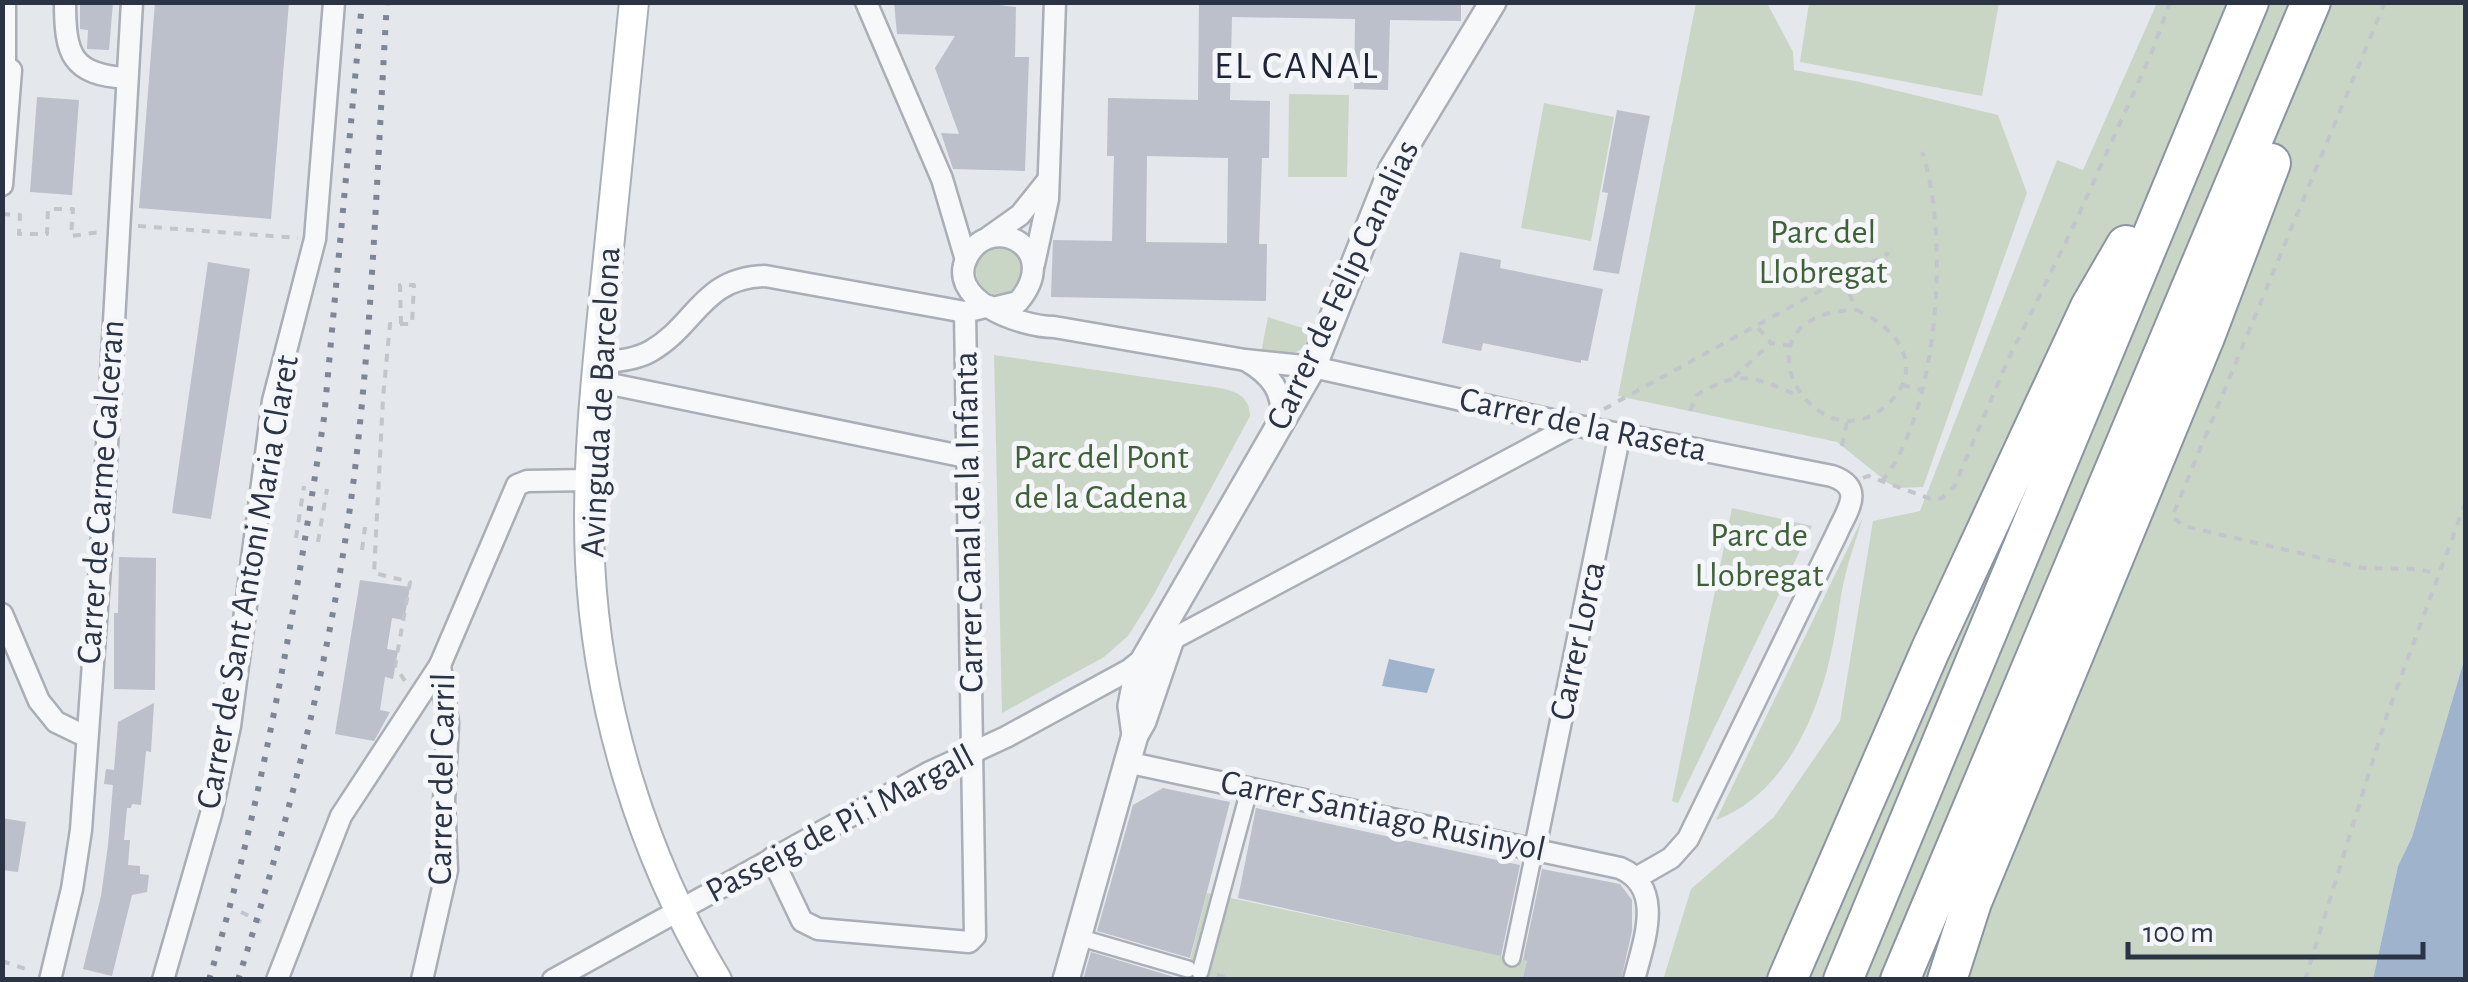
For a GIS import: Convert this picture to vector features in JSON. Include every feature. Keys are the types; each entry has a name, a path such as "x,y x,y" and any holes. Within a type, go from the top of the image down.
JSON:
{"highway":[{"path":"1843,980 2249,2"},
{"path":"1900,980 2314,2"},
{"path":"1946,980 1972,902 2212,320 2273,159 2304,62 2314,2"},
{"path":"1787,980 1930,651 2090,307 2188,146"},
{"path":"1760,980 1863,768 1930,651"}],"main road":[{"name":"Avinguda de Barcelona","path":"634,2 597,372 590,480 590,562 609,701 640,814 680,909 717,980"}],"street":[{"path":"65,2 65,42 79,64 100,76 127,78"},
{"name":"Carrer de Carme Galceran","path":"51,978 77,860 100,552 132,2"},
{"name":"Carrer de Sant Antoni Maria Claret","path":"163,980 211,814 230,726 273,400 315,239 334,2"},
{"path":"866,2 942,179 966,260"},
{"path":"1054,326 1034,304 1034,270 1049,179 1055,2"},
{"name":"Carrer de Felip Canalias","path":"1137,666 1198,570 1312,367 1392,168 1492,2"},
{"path":"2,185 11,70"},
{"path":"1034,270 1018,302 991,307 969,291 964,271 966,260 978,243 1020,214 1049,179"},
{"path":"989,238 1012,238 1022,244 1034,270"},
{"path":"597,372 649,352 710,294 744,277 765,276 965,312"},
{"name":"Carrer de la Raseta","path":"991,307 1025,325 1054,326 1245,360 1291,376 1312,367 1574,425 1832,476 1851,487 1851,500 1837,534 1688,839 1671,858 1636,878"},
{"name":"Carrer Canal de la Infanta","path":"772,858 802,922 818,929 969,942 975,936 965,312 991,307"},
{"path":"1245,360 1261,369 1278,388 1282,421"},
{"path":"597,372 966,457"},
{"path":"1169,641 1574,425"},
{"name":"Carrer Lorca","path":"1535,848 1620,433"},
{"name":"Carrer del Carril","path":"422,980 447,870 444,801 448,724 440,665 517,485 527,480 590,480"},
{"name":"Carrer de Felip Canalias","path":"1066,980 1126,762 1198,570"},
{"path":"2,614 39,701 56,722 86,736"},
{"path":"277,980 335,829 440,665"},
{"path":"1137,666 1146,678 1140,723"},
{"name":"Passeig de Pi i Margall","path":"553,980 930,772 1137,666"},
{"name":"Carrer Santiago Rusinyol","path":"1126,762 1535,848 1620,868 1636,878"},
{"path":"1078,937 1194,971 1250,787"},
{"path":"1512,958 1535,848"},
{"path":"1634,980 1649,911 1636,878"}],"lane":[{"path":"10,2 11,70"}],"path":[{"path":"1922,152 1931,187 1938,264 1931,336 1922,390 1902,446 1882,481 1934,500 1954,487 2007,362 2152,52 2170,2"},
{"path":"2385,2 2172,516 2184,526 2363,568 2418,569 2437,574"},
{"path":"2,214 20,215 19,234 46,234 48,208 72,209 71,236 92,236 117,225 304,239"},
{"path":"1574,425 1890,253"},
{"path":"1843,279 1856,310"},
{"path":"395,666 410,582 374,573 382,398 390,324 401,324 412,324 414,285 400,284 401,324"},
{"path":"1733,378 1764,382 1848,421 1884,408 1901,384 1904,348 1883,322 1856,310 1814,319 1791,346 1789,374 1805,399"},
{"path":"1757,327 1771,343 1791,346"},
{"path":"1690,411 1696,395 1733,378 1771,343"},
{"path":"1901,384 1922,390"},
{"path":"1842,446 1848,421"},
{"path":"296,538 304,486"},
{"path":"318,542 327,489"},
{"path":"2305,980 2386,715 2466,501"},
{"path":"362,550 365,526"},
{"path":"241,912 261,922"},
{"path":"2,961 51,978"}],"green space":[{"name":"Parc del Llobregat","path":"1696,3 1767,3 1793,52 1794,70 1998,115 2027,193 1923,487 1898,488 1888,483 1837,442 1618,396"},
{"path":"1809,3 1999,3 1982,96 1800,62"},
{"path":"2157,3 2465,3 2465,657 2412,837 2398,866 2373,979 1663,980 1691,889 1774,817 1840,721 1873,521 1920,511 2057,160 2083,170"},
{"path":"1289,94 1349,95 1347,177 1288,177"},
{"path":"1544,103 1614,117 1591,241 1521,228"},
{"path":"1000,247 1017,254 1024,271 1017,288 1000,295 983,288 976,271 983,254"},
{"path":"1268,317 1315,332 1305,346 1293,353 1261,353"},
{"name":"Parc del Pont de la Cadena","path":"994,355 1220,388 1241,396 1250,416 1128,636 1104,657 1002,713"},
{"name":"Parc de Llobregat","path":"1732,508 1812,526 1678,803 1672,801"},
{"path":"1863,517 1845,576 1825,678 1806,728 1778,773 1760,792 1716,820"},
{"path":"1207,893 1527,961 1522,979 1185,980"}],"water":[{"path":"2465,657 2465,979 2373,979 2398,866 2412,837"},
{"path":"1389,659 1435,669 1427,693 1382,686"}],"building":[{"path":"80,2 113,2 109,50 87,49 88,30 80,29"},
{"path":"155,2 289,2 271,219 139,208"},
{"path":"894,2 998,2 1016,7 1015,57 1029,57 1025,171 953,169 941,133 959,134 935,68 955,36 897,34"},
{"path":"1199,2 1461,2 1461,21 1390,20 1388,90 1354,89 1355,19 1232,17 1230,100 1270,101 1269,158 1262,158 1259,244 1267,244 1266,301 1051,297 1053,240 1112,241 1114,156 1107,156 1108,98 1198,100","holes":["1147,156 1228,158 1227,243 1146,242"]},
{"path":"37,97 79,100 72,195 30,192"},
{"path":"1617,110 1650,116 1619,274 1593,270 1608,193 1602,192"},
{"path":"1460,252 1501,260 1500,268 1603,289 1588,361 1581,363 1483,343 1481,351 1442,343"},
{"path":"208,262 250,269 211,519 172,513"},
{"path":"119,557 156,558 155,690 114,689"},
{"path":"360,580 410,587 404,620 392,618 387,649 398,651 393,679 385,677 380,710 390,712 374,741 335,734"},
{"path":"154,703 151,752 146,751 141,805 127,808 124,840 130,840 128,865 140,866 140,874 149,875 147,892 132,895 112,976 83,969 101,896 108,845 113,785 104,784 106,769 114,770 118,722"},
{"path":"1163,788 1230,802 1190,958 1097,931 1133,805"},
{"path":"1256,808 1520,865 1501,956 1238,898"},
{"path":"2,818 26,822 18,872 2,870"},
{"path":"1542,869 1620,884 1632,900 1632,931 1621,980 1522,980"},
{"path":"1091,952 1184,980 1083,980"}],"railway":[{"path":"209,980 262,772 313,489 324,418 362,2"},
{"path":"238,980 313,709 351,503 368,326 387,2"}],"district":[{"name":"EL CANAL","path":"1297,67"}]}
